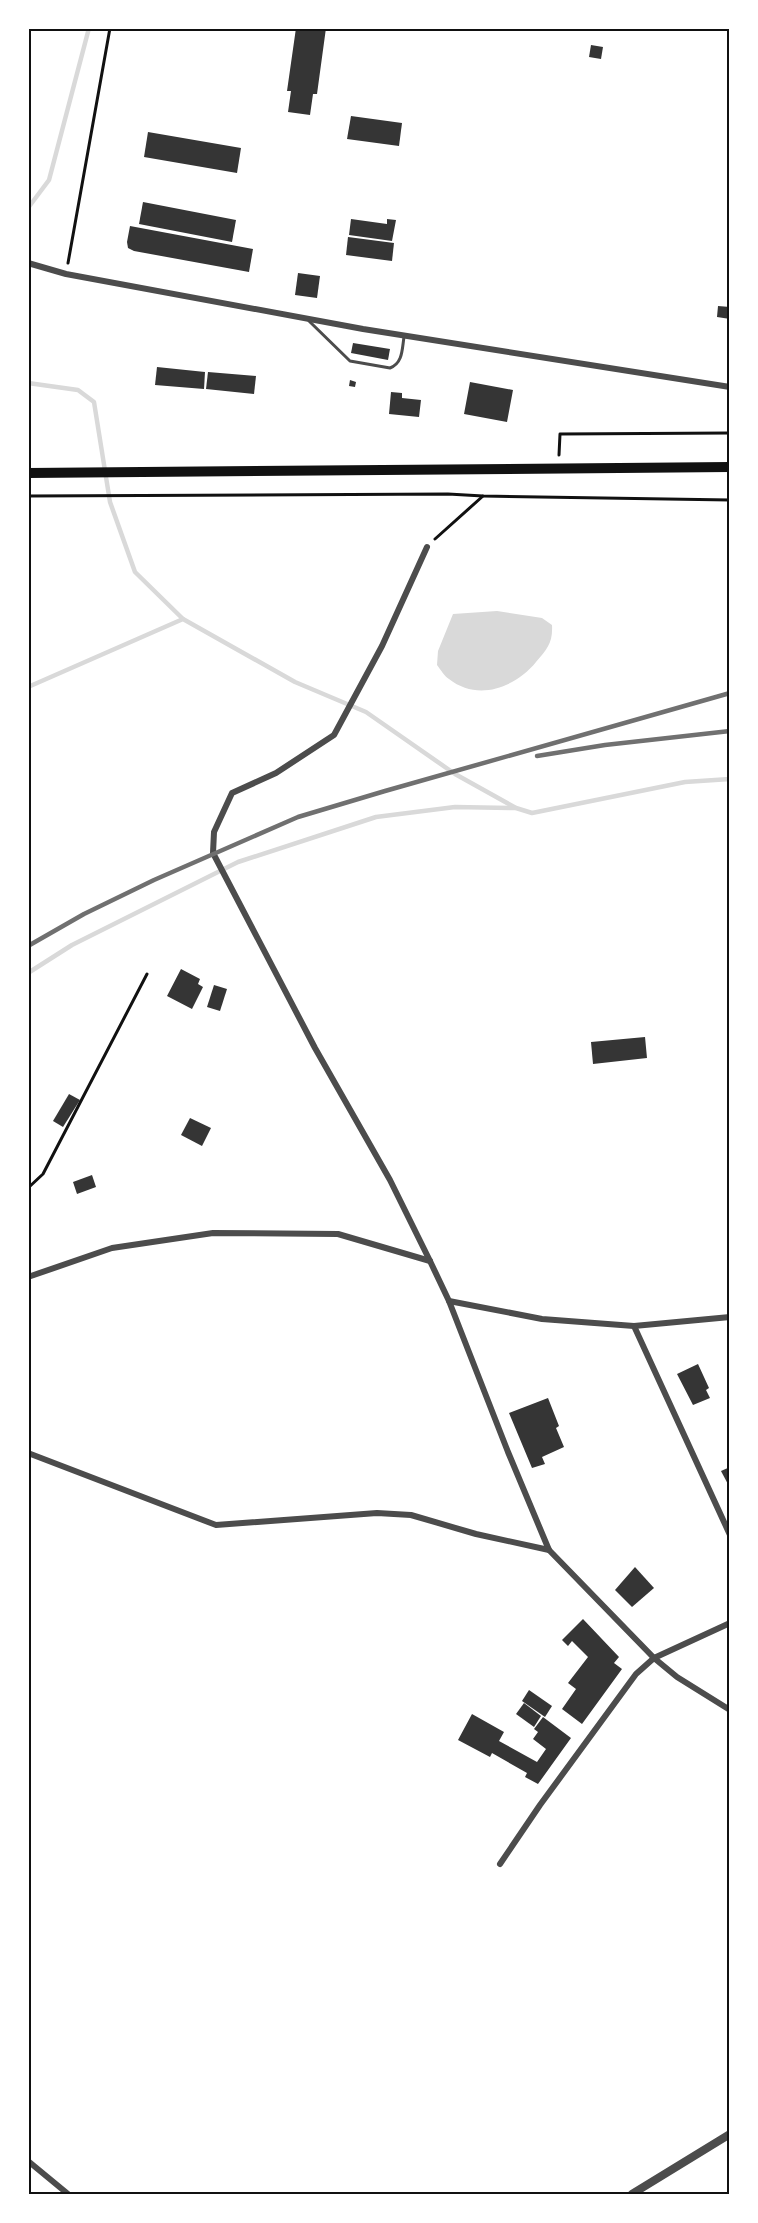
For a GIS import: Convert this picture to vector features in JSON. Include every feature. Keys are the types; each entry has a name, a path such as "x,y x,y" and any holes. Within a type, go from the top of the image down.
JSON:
{"main road":[{"path":"28,473 729,467"}],"street":[{"path":"28,263 66,274 306,318 729,387"},
{"path":"427,547 382,646 334,735 276,773 232,793 214,832 213,853 315,1048 390,1180 430,1261 449,1301 549,1550 654,1658 677,1677 729,1710"},
{"path":"28,1277 112,1248 213,1233 338,1234 430,1261"},
{"path":"449,1301 542,1319 634,1326 729,1317"},
{"path":"634,1326 729,1535"},
{"path":"28,1453 216,1525 377,1514 411,1515 476,1534 549,1550"},
{"path":"500,1864 540,1805 636,1674 654,1658 729,1623"},
{"path":"632,2194 729,2134"},
{"path":"28,2161 68,2194"}],"lane":[{"path":"306,318 350,361 390,368 396,366 400,360 404,335"}],"path":[{"path":"66,274 110,28"},
{"path":"558,468 560,434 729,433"},
{"path":"28,496 448,494 729,500"},
{"path":"427,547 483,496"},
{"path":"28,1188 43,1174 147,974"}],"shaded area":[{"path":"497,611 542,618 552,625 548,645 528,671 507,684 484,690 472,690 460,686 447,678 437,665 438,651 453,614"}],"building":[{"path":"296,28 326,28 317,94 313,94 310,115 288,112 291,91 287,91"},
{"path":"591,45 603,47 601,59 589,57"},
{"path":"351,116 402,123 399,146 347,139"},
{"path":"148,132 241,148 237,173 144,157"},
{"path":"143,202 236,220 232,242 139,224"},
{"path":"351,219 387,224 387,219 396,220 392,241 349,235"},
{"path":"130,226 253,249 249,272 134,251 128,248 127,242"},
{"path":"348,237 394,243 392,261 346,255"},
{"path":"298,273 320,276 317,298 295,295"},
{"path":"718,306 730,307 730,319 717,317"},
{"path":"353,343 390,349 388,360 351,353"},
{"path":"157,367 205,372 204,389 155,385"},
{"path":"208,372 256,376 254,394 206,389"},
{"path":"350,380 356,382 355,387 349,386"},
{"path":"470,382 513,390 507,422 464,414"},
{"path":"391,392 402,393 402,398 421,400 419,417 389,414"},
{"path":"181,969 200,979 198,984 203,987 192,1009 167,996"},
{"path":"214,985 227,989 220,1011 207,1007"},
{"path":"645,1037 647,1058 593,1064 591,1042"},
{"path":"69,1094 80,1100 63,1127 53,1121"},
{"path":"190,1118 211,1128 202,1146 181,1135"},
{"path":"92,1175 96,1187 77,1194 73,1182"},
{"path":"698,1364 709,1388 706,1390 710,1398 693,1405 677,1374"},
{"path":"548,1398 564,1447 542,1457 545,1464 532,1468 509,1413"},
{"path":"730,1467 730,1488 721,1471"},
{"path":"635,1567 654,1588 632,1607 615,1590"},
{"path":"583,1619 619,1657 614,1663 622,1669 582,1724 562,1709 576,1689 568,1683 588,1657 572,1641 568,1646 562,1640"},
{"path":"529,1690 552,1706 545,1717 522,1701"},
{"path":"524,1703 541,1716 534,1727 516,1714"},
{"path":"472,1714 504,1732 499,1741 537,1762 546,1749 533,1739 538,1732 534,1729 543,1717 571,1738 538,1784 525,1777 527,1773 492,1753 490,1757 458,1740"}],"waterway":[{"path":"28,208 49,180 89,28"},
{"path":"28,383 78,390 94,402 110,502 135,572 183,619"},
{"path":"28,687 183,619 295,682 366,712 455,774 516,808 532,813 685,782 730,779"},
{"path":"28,973 72,945 238,862 376,817 455,807 515,808"}],"railway":[{"path":"28,946 84,914 154,880 298,817 730,693"},
{"path":"537,756 605,745 730,731"}]}
